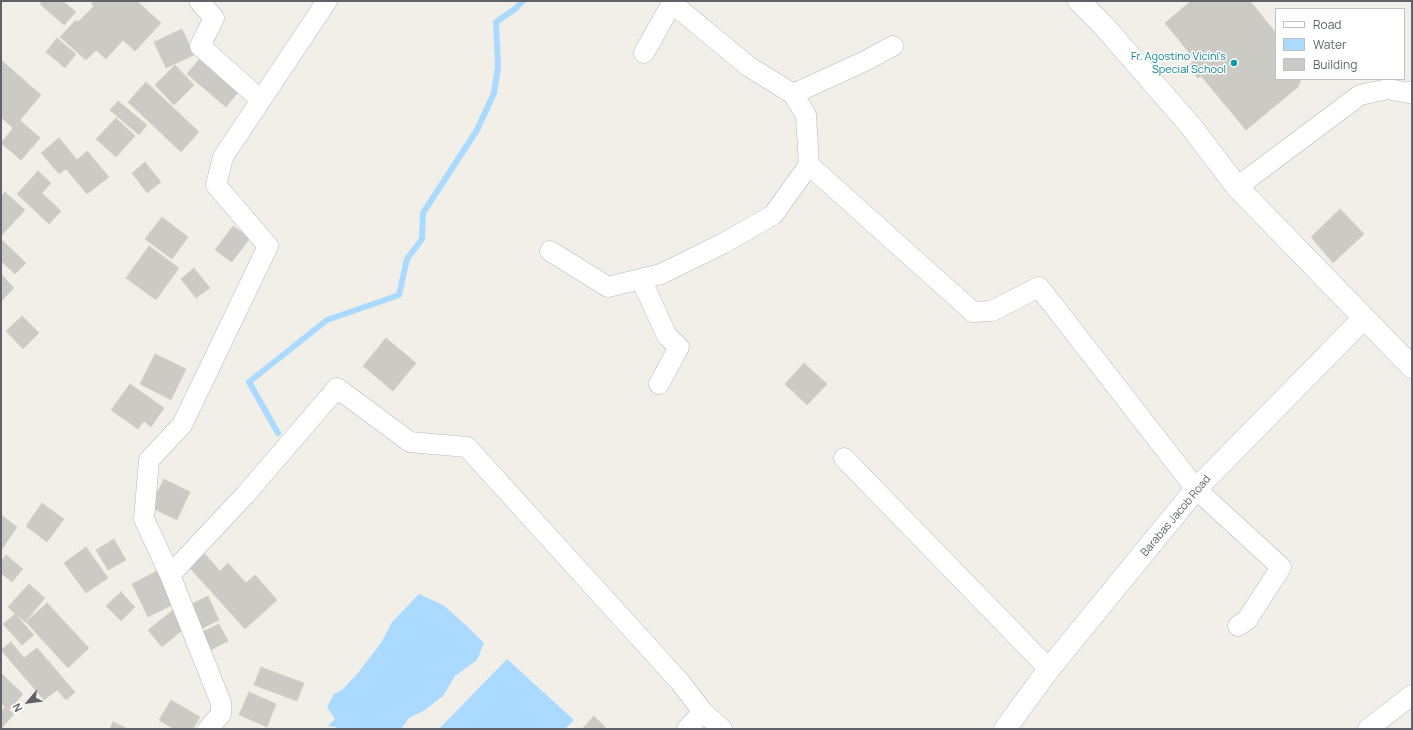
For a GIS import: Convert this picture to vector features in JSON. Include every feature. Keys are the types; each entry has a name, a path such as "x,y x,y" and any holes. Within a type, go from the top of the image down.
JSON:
{"street":[{"path":"199,1 214,18 200,46 261,100"},
{"path":"208,729 221,714 221,703 170,576 144,519 149,460 182,425 268,246 216,185 223,157 327,1"},
{"path":"1079,1 1103,25 1190,126 1237,187 1412,368"},
{"path":"550,251 608,287 661,274 724,243 773,215 809,165 806,115 793,94 748,66 672,3 644,53"},
{"path":"793,94 866,61 893,46"},
{"path":"1237,187 1360,95 1388,89 1409,93 1412,91"},
{"path":"809,165 973,312 992,311 1040,287 1196,490 1281,567 1247,620 1238,626"},
{"path":"641,279 667,336 679,347 659,384"},
{"name":"Barabas Jacob Road","path":"1005,729 1049,670 1196,490 1364,318"},
{"path":"170,576 245,495 337,388 410,442 467,447 680,682 703,712 722,729"},
{"path":"844,458 1049,670"},
{"path":"1368,729 1412,695"},
{"path":"687,729 703,712"}],"water":[{"path":"419,594 443,605 484,643 477,660 455,676 443,696 425,710 409,718 401,729 337,729 336,727 328,726 335,719 327,707 334,694 342,690 357,674 381,643 392,622"},
{"path":"507,659 574,720 565,729 439,729"}],"building":[{"path":"43,1 63,1 76,12 64,25 40,4"},
{"path":"95,1 137,1 161,23 135,51 123,40 106,59 96,50 86,60 60,37 76,20 78,22 94,6 91,4"},
{"name":"Fr. Agostino Vicini's Special School","path":"1191,1 1250,1 1275,32 1275,80 1301,80 1298,87 1246,130 1201,76 1198,78 1188,66 1195,60 1165,23"},
{"path":"182,29 194,55 166,68 154,42"},
{"path":"57,38 76,54 65,68 46,52"},
{"path":"201,57 240,90 226,107 187,74"},
{"path":"1,60 41,95 20,120 40,138 21,160 1,143 13,128 1,117"},
{"path":"175,65 194,85 174,105 155,85"},
{"path":"146,82 199,132 181,152 128,102"},
{"path":"118,101 147,125 139,135 110,110"},
{"path":"116,118 135,136 116,157 96,139"},
{"path":"59,138 77,160 87,151 109,177 87,194 66,169 59,174 41,153"},
{"path":"145,162 161,182 147,193 132,173"},
{"path":"38,171 51,183 42,193 61,211 49,224 17,194"},
{"path":"5,192 25,210 1,236 1,196"},
{"path":"1340,209 1364,234 1333,263 1311,237"},
{"path":"162,217 188,237 172,259 145,239"},
{"path":"233,226 250,238 232,262 215,250"},
{"path":"3,241 26,263 15,274 1,261 1,243"},
{"path":"149,246 179,268 156,300 126,278"},
{"path":"194,268 210,288 196,298 181,279"},
{"path":"1,274 14,288 1,301"},
{"path":"22,316 39,333 23,349 6,331"},
{"path":"386,338 416,363 393,391 363,366"},
{"path":"155,354 186,369 171,400 140,384"},
{"path":"804,363 827,384 807,405 785,384"},
{"path":"130,384 164,408 151,427 144,421 138,429 111,410"},
{"path":"164,479 190,492 177,520 150,507"},
{"path":"42,503 64,519 47,542 26,526"},
{"path":"1,515 17,527 2,549 1,548"},
{"path":"114,539 126,560 108,570 96,550"},
{"path":"86,547 108,578 86,593 64,563"},
{"path":"204,553 220,571 228,563 246,583 255,575 277,600 245,629 189,567"},
{"path":"6,555 23,569 12,582 1,573 1,561"},
{"path":"157,571 174,604 148,617 132,584"},
{"path":"29,584 45,598 25,622 8,607"},
{"path":"121,592 135,607 121,621 106,606"},
{"path":"208,596 219,620 199,630 188,606"},
{"path":"47,603 89,648 68,668 26,622"},
{"path":"173,610 186,627 162,647 148,630"},
{"path":"15,614 34,635 22,645 3,624"},
{"path":"219,624 228,641 211,650 202,632"},
{"path":"11,642 24,658 37,648 75,692 66,700 57,690 44,700 1,650"},
{"path":"261,667 304,683 297,701 254,685"},
{"path":"1,673 23,694 9,710 1,703"},
{"path":"249,692 276,704 267,727 239,715"},
{"path":"171,700 200,717 193,729 174,729 159,720"},
{"path":"5,707 14,714 1,729 1,712"},
{"path":"594,716 607,729 582,729"},
{"path":"113,722 128,729 110,729"}],"waterway":[{"path":"278,433 249,382 327,320 399,295 407,259 422,239 423,213 477,130 494,93 498,67 496,22 515,9 523,1"}],"place":[{"name":"Fr. Agostino Vicini's Special School","path":"1234,63"}]}
